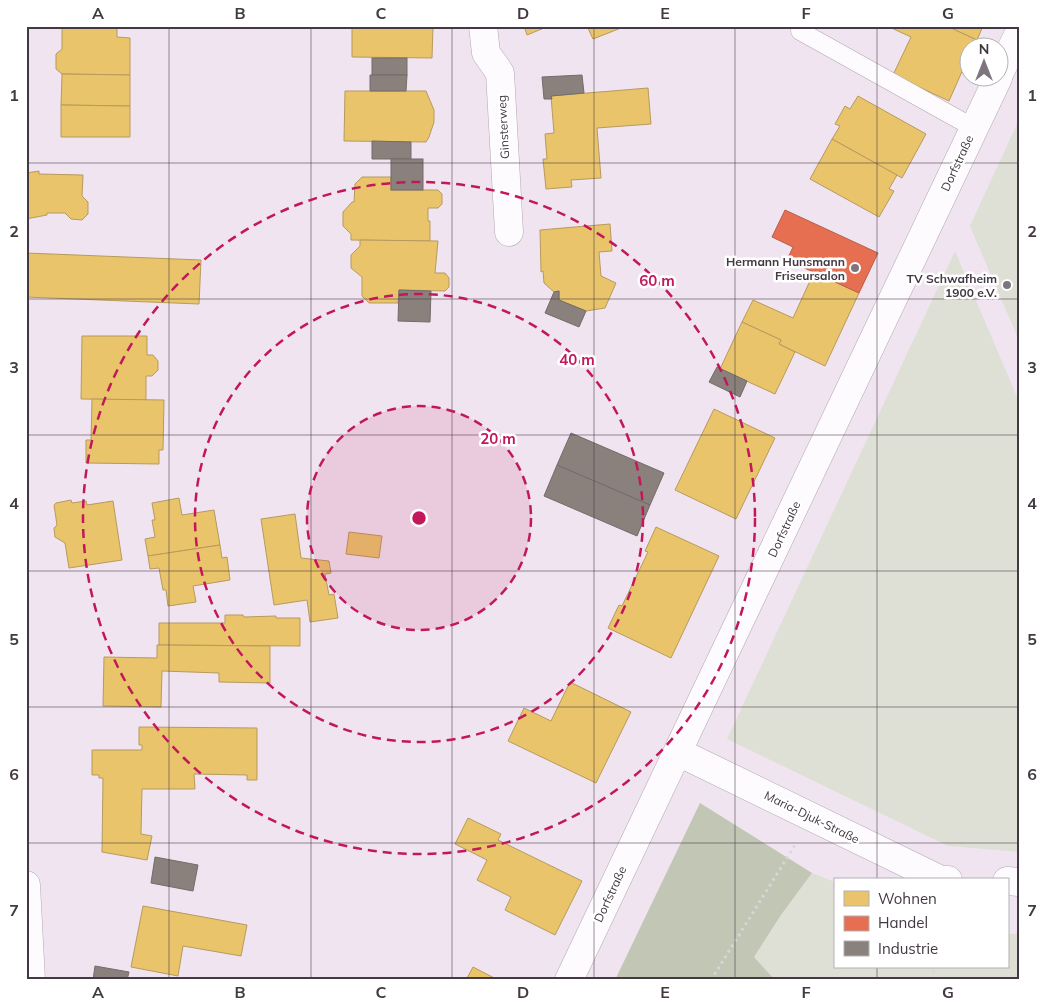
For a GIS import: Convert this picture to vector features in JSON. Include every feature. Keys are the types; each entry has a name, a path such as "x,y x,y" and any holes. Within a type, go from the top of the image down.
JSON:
{"street":[{"name":"Ginsterweg","path":"483,26 486,52 500,73 509,232"},
{"name":"Dorfstraße","path":"1008,57 1020,32"},
{"name":"Dorfstraße","path":"569,980 993,88"},
{"name":"Maria-Djuk-Straße","path":"678,752 937,878"},
{"path":"27,894 31,980"}],"lane":[{"path":"800,31 974,128"}],"path":[{"path":"711,980 812,817"}],"shaded area":[{"name":"TV Schwafheim 1900 e.V.","path":"1020,122 1020,343 970,226 1017,124"},
{"path":"955,251 1020,404 1020,852 948,846 727,739"},
{"path":"812,873 834,882 834,968 1008,968 1008,934 1020,934 1020,980 775,980 754,957 781,915"}],"green space":[{"path":"700,803 812,873 781,915 754,957 775,980 615,980"}],"building: Wohnen":[{"path":"62,26 117,26 117,37 130,38 130,75 62,74 56,69 56,54 62,49"},
{"path":"352,26 433,26 432,58 352,57"},
{"path":"524,26 549,26 527,35"},
{"path":"587,26 626,26 593,39"},
{"path":"887,26 947,26 973,38 958,38 958,81 949,101 893,75 911,37"},
{"path":"947,26 983,26 978,38 973,38"},
{"path":"62,74 130,75 130,106 61,105"},
{"path":"648,88 651,124 597,128 601,178 571,180 572,187 546,189 543,159 547,159 545,134 554,133 551,96"},
{"path":"345,91 426,91 434,110 434,122 429,137 426,142 344,141"},
{"path":"858,96 926,134 902,178 832,139 840,126 835,124 845,106 850,109"},
{"path":"61,105 130,106 130,137 61,137"},
{"path":"832,139 897,175 889,189 894,191 879,217 810,179"},
{"path":"39,171 39,174 83,175 82,196 88,202 88,214 82,220 71,219 65,213 47,213 47,215 26,219 26,173"},
{"path":"362,177 391,177 391,190 438,190 442,194 442,204 438,208 428,208 430,241 351,240 351,234 343,226 343,212 354,202 355,184"},
{"path":"610,224 612,251 599,252 601,276 616,283 605,308 586,311 559,300 559,291 554,292 544,283 543,271 541,272 540,230"},
{"path":"360,240 438,241 435,273 445,273 449,278 449,287 445,291 399,290 398,303 369,303 362,296 362,277 351,268 351,255 360,246"},
{"path":"26,253 201,260 199,304 26,297"},
{"path":"814,272 859,293 825,366 779,344 781,340 742,322 753,300 793,318"},
{"path":"742,322 781,340 779,344 795,352 775,394 720,369"},
{"path":"82,336 147,336 147,355 153,355 158,361 158,370 152,376 146,376 146,400 81,399"},
{"path":"92,399 164,400 163,450 159,450 159,464 86,463 86,440 91,440"},
{"path":"714,409 775,438 736,519 675,490"},
{"path":"179,498 182,515 214,510 220,545 148,556 145,539 155,537 152,503"},
{"path":"71,500 72,503 86,501 87,505 113,501 122,560 69,568 65,543 55,537 54,528 57,525 54,505"},
{"path":"295,514 301,558 329,561 331,573 325,574 329,595 334,594 338,618 310,622 307,600 274,605 261,519"},
{"path":"656,527 719,556 671,658 608,628 619,605 622,606 648,552 645,551"},
{"path":"349,532 382,536 379,558 346,554"},
{"path":"220,545 222,558 227,557 230,580 193,586 196,602 168,606 166,590 163,590 159,568 150,569 148,556"},
{"path":"225,615 300,618 300,646 159,645 159,623 225,623"},
{"path":"157,645 270,646 270,683 219,682 219,673 162,671 161,707 103,706 104,657 157,658"},
{"path":"570,682 631,712 596,783 508,741 524,708 551,721"},
{"path":"139,727 257,728 257,780 247,780 247,775 194,774 195,789 142,789 141,834 152,836 147,860 102,852 103,778 99,778 99,775 92,775 92,750 142,750 142,745 139,745"},
{"path":"468,818 501,834 498,840 582,881 555,935 505,910 511,897 477,880 487,860 455,844"},
{"path":"143,906 247,925 241,956 183,946 178,976 131,967"},
{"path":"473,967 498,980 466,980"}],"building: Handel":[{"path":"785,210 878,253 859,293 787,260 793,247 772,237"}],"building: Industrie":[{"path":"372,58 407,58 407,75 372,75"},
{"path":"370,75 407,75 406,91 370,91"},
{"path":"582,75 584,93 551,96 552,99 544,99 542,77"},
{"path":"372,141 411,142 411,159 372,159"},
{"path":"391,159 423,159 423,190 391,190"},
{"path":"399,290 431,291 430,322 398,321"},
{"path":"559,291 559,300 586,311 579,327 545,313 554,292"},
{"path":"717,367 747,381 740,397 709,382"},
{"path":"571,433 664,473 650,505 557,465"},
{"path":"557,465 650,505 637,536 544,496"},
{"path":"155,857 198,865 193,891 151,883"},
{"path":"95,966 129,972 127,980 93,980"}],"place":[{"name":"Hermann Hunsmann Friseursalon","path":"855,268"},
{"name":"TV Schwafheim 1900 e.V.","path":"1007,285"}]}
